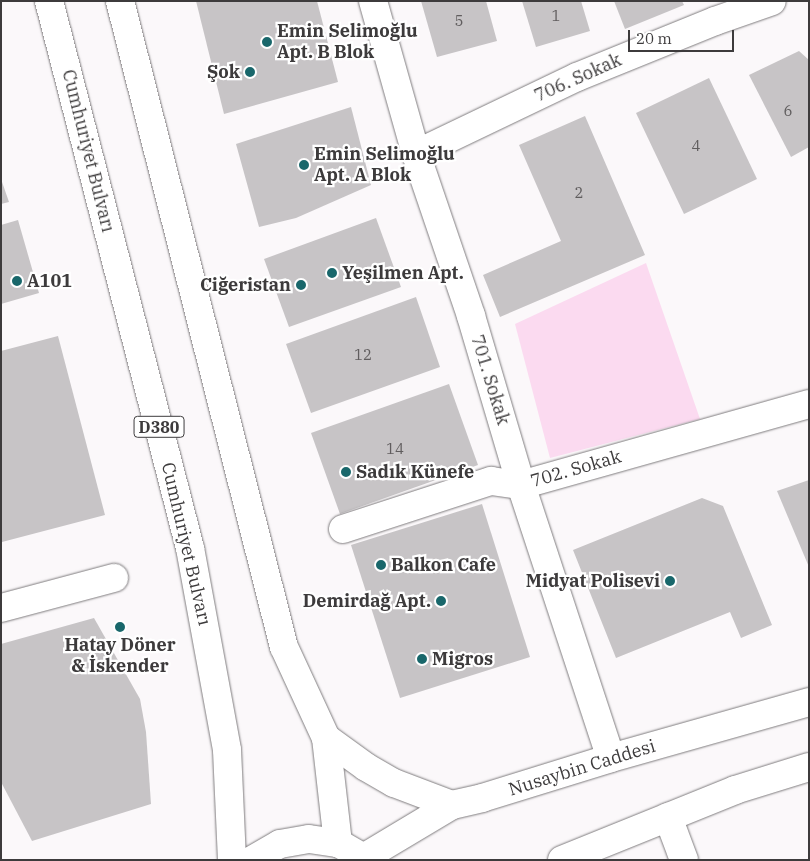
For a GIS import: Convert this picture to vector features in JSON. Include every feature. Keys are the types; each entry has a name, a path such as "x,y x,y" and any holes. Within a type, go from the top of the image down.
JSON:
{"main road":[{"name":"Cumhuriyet Bulvarı","path":"49,1 190,548 227,750 232,860"},
{"path":"120,1 284,647 326,738 338,843"},
{"name":"701. Sokak","path":"373,1 416,154 471,316 521,484 611,758"},
{"name":"706. Sokak","path":"416,154 577,77 715,21 772,1"},
{"name":"702. Sokak","path":"343,529 491,481 521,484 809,404"},
{"path":"1,608 114,578"},
{"name":"Nusaybin Caddesi","path":"366,858 452,805 482,798 611,758 809,702"},
{"path":"326,738 366,767 394,783 452,805"},
{"path":"562,860 735,790 809,767"},
{"path":"668,817 684,860"},
{"path":"252,860 280,844 309,839 338,843 366,858"}],"shaded area":[{"path":"646,263 700,419 550,458 515,324"}],"building":[{"name":"Emin Selimoğlu Apt. B Blok","path":"196,1 317,1 338,82 224,114"},
{"path":"421,1 486,1 497,41 437,57"},
{"path":"522,1 581,1 590,31 536,47"},
{"path":"614,1 682,1 684,5 625,29"},
{"path":"799,51 809,60 809,147 791,157 749,75"},
{"path":"709,78 757,179 684,214 636,113"},
{"name":"Emin Selimoğlu Apt. A Blok","path":"351,107 371,185 296,218 259,227 236,144"},
{"path":"585,116 645,255 500,317 483,275 561,241 519,145"},
{"path":"1,179 9,202 1,204"},
{"name":"Yeşilmen Apt.","path":"376,218 401,287 289,327 264,259"},
{"path":"18,220 39,293 1,304 1,225"},
{"path":"416,297 440,367 311,413 286,344"},
{"path":"58,336 105,515 2,542 1,351"},
{"path":"449,384 478,465 340,514 311,433"},
{"path":"809,480 809,567 777,491"},
{"name":"Midyat Polisevi","path":"702,498 723,506 772,625 741,638 730,612 616,658 573,550"},
{"name":"Demirdağ Apt.","path":"482,504 530,657 400,698 351,545"},
{"path":"94,618 140,699 146,732 151,804 32,841 1,782 1,644"}],"place":[{"name":"Emin Selimoğlu Apt. B Blok","path":"267,42"},
{"name":"Şok","path":"250,72"},
{"name":"Emin Selimoğlu Apt. A Blok","path":"304,165"},
{"name":"Yeşilmen Apt.","path":"332,273"},
{"name":"A101","path":"17,281"},
{"name":"Ciğeristan","path":"301,285"},
{"name":"Sadık Künefe","path":"346,472"},
{"name":"Balkon Cafe","path":"381,565"},
{"name":"Midyat Polisevi","path":"670,581"},
{"name":"Demirdağ Apt.","path":"441,601"},
{"name":"Hatay Döner & İskender","path":"120,627"},
{"name":"Migros","path":"422,659"}]}
